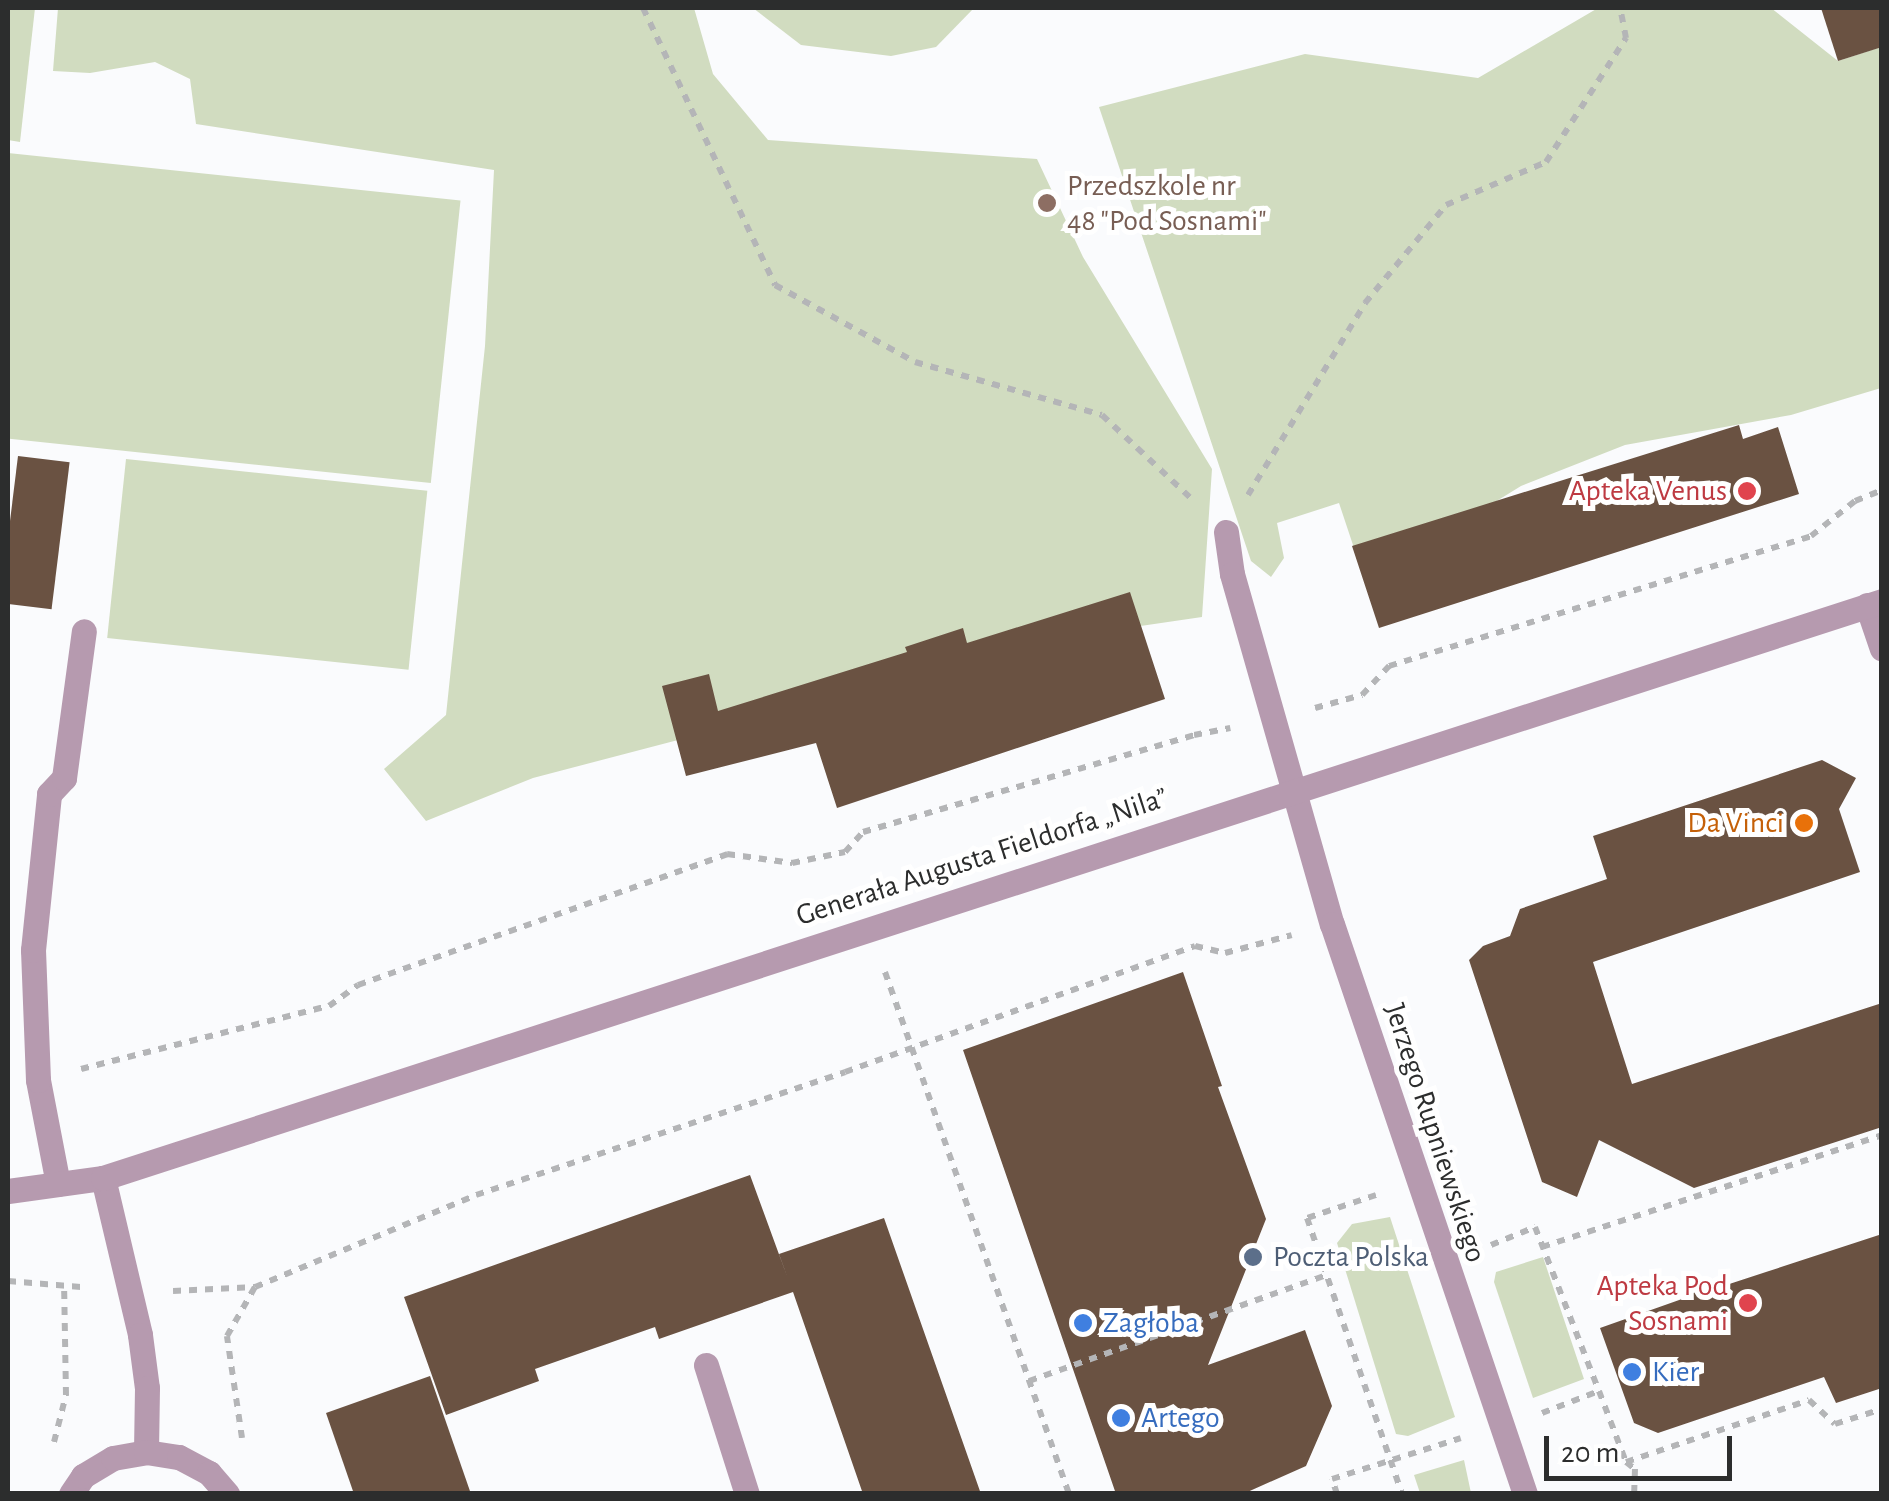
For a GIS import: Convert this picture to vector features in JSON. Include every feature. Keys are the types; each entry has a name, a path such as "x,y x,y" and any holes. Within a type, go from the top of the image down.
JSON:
{"street":[{"name":"Jerzego Rupniewskiego","path":"1226,532 1232,574 1332,924 1525,1494"},
{"path":"1874,603 1882,648"},
{"name":"Generała Augusta Fieldorfa „Nila”","path":"8,1191 104,1178 1874,603"},
{"path":"58,1184 38,1080 33,950 50,794 64,778 84,631"},
{"path":"104,1178 131,1292 146,1388 146,1452"},
{"path":"706,1365 748,1494"},
{"path":"70,1494 84,1476 112,1458 146,1452 179,1458 209,1473 227,1494"}],"path":[{"path":"643,8 775,285 915,362 1102,416 1226,532 1365,303 1446,205 1546,162 1626,38 1620,8"},
{"path":"38,1080 329,1006 358,985 726,854 792,863 845,852 863,832 1194,735 1275,720 1362,694 1389,666 1812,536 1855,501 1882,490"},
{"path":"8,1281 131,1292 255,1288 476,1195 912,1048 1195,946 1226,953 1332,924"},
{"path":"880,957 1069,1494"},
{"path":"1542,1247 1882,1136"},
{"path":"1386,1191 1307,1218 1402,1494"},
{"path":"1491,1244 1535,1227 1626,1462 1636,1469 1634,1494"},
{"path":"1029,1381 1327,1275"},
{"path":"49,1461 66,1395 64,1285"},
{"path":"248,1452 242,1438 227,1336 255,1288"},
{"path":"1536,1416 1599,1391"},
{"path":"1626,1462 1809,1400 1835,1424 1882,1409"},
{"path":"1337,1494 1332,1478 1468,1436"}],"green space":[{"path":"8,8 35,8 20,142 8,140"},
{"path":"58,8 694,8 713,74 768,140 1037,159 1083,257 1212,469 1202,617 963,652 796,709 533,778 426,821 384,769 446,715 485,346 494,170 196,124 190,79 155,62 90,73 53,71"},
{"path":"753,8 974,8 936,47 891,56 801,45"},
{"path":"1598,8 1771,8 1838,61 1881,47 1881,388 1791,415 1625,445 1521,486 1461,523 1354,548 1339,503 1277,523 1284,558 1271,577 1251,561 1099,107 1305,54 1478,78"},
{"path":"8,153 461,201 431,483 8,439"},
{"path":"126,459 427,491 409,670 107,638"},
{"path":"1390,1217 1455,1417 1408,1436 1396,1434 1337,1243 1352,1224"},
{"path":"1543,1257 1584,1379 1533,1398 1494,1282 1496,1272"},
{"path":"1464,1460 1471,1493 1420,1493 1414,1475"}],"building":[{"path":"1821,8 1882,8 1882,47 1838,61"},
{"path":"1739,425 1743,439 1778,427 1799,494 1379,628 1352,546"},
{"path":"18,456 70,462 52,609 8,604 8,537"},
{"path":"1130,592 1165,699 837,808 816,743 686,776 662,686 709,674 718,711 907,652 905,647 963,628 967,643"},
{"path":"1822,760 1856,778 1839,809 1860,872 1593,962 1632,1084 1882,1003 1882,1127 1694,1188 1599,1140 1577,1197 1542,1182 1469,960 1483,946 1510,936 1520,909 1607,879 1593,836"},
{"path":"1183,972 1222,1086 1218,1087 1266,1219 1208,1365 1305,1330 1332,1406 1306,1466 1243,1494 1116,1494 963,1050"},
{"path":"750,1175 788,1279 779,1254 884,1218 981,1494 863,1494 793,1292 659,1339 655,1327 535,1369 539,1381 446,1415 404,1297"},
{"path":"1882,1234 1882,1388 1836,1403 1824,1377 1658,1433 1634,1423 1600,1328 1682,1299 1693,1281 1711,1290"},
{"path":"430,1376 471,1494 354,1494 326,1413"}],"place":[{"name":"Przedszkole nr 48 \"Pod Sosnami\"","path":"1047,203"},
{"name":"Apteka Venus","path":"1747,491"},
{"name":"Da Vinci","path":"1804,823"},
{"name":"Poczta Polska","path":"1253,1257"},
{"name":"Apteka Pod Sosnami","path":"1748,1303"},
{"name":"Zagłoba","path":"1083,1323"},
{"name":"Kier","path":"1632,1372"},
{"name":"Artego","path":"1121,1418"}]}
